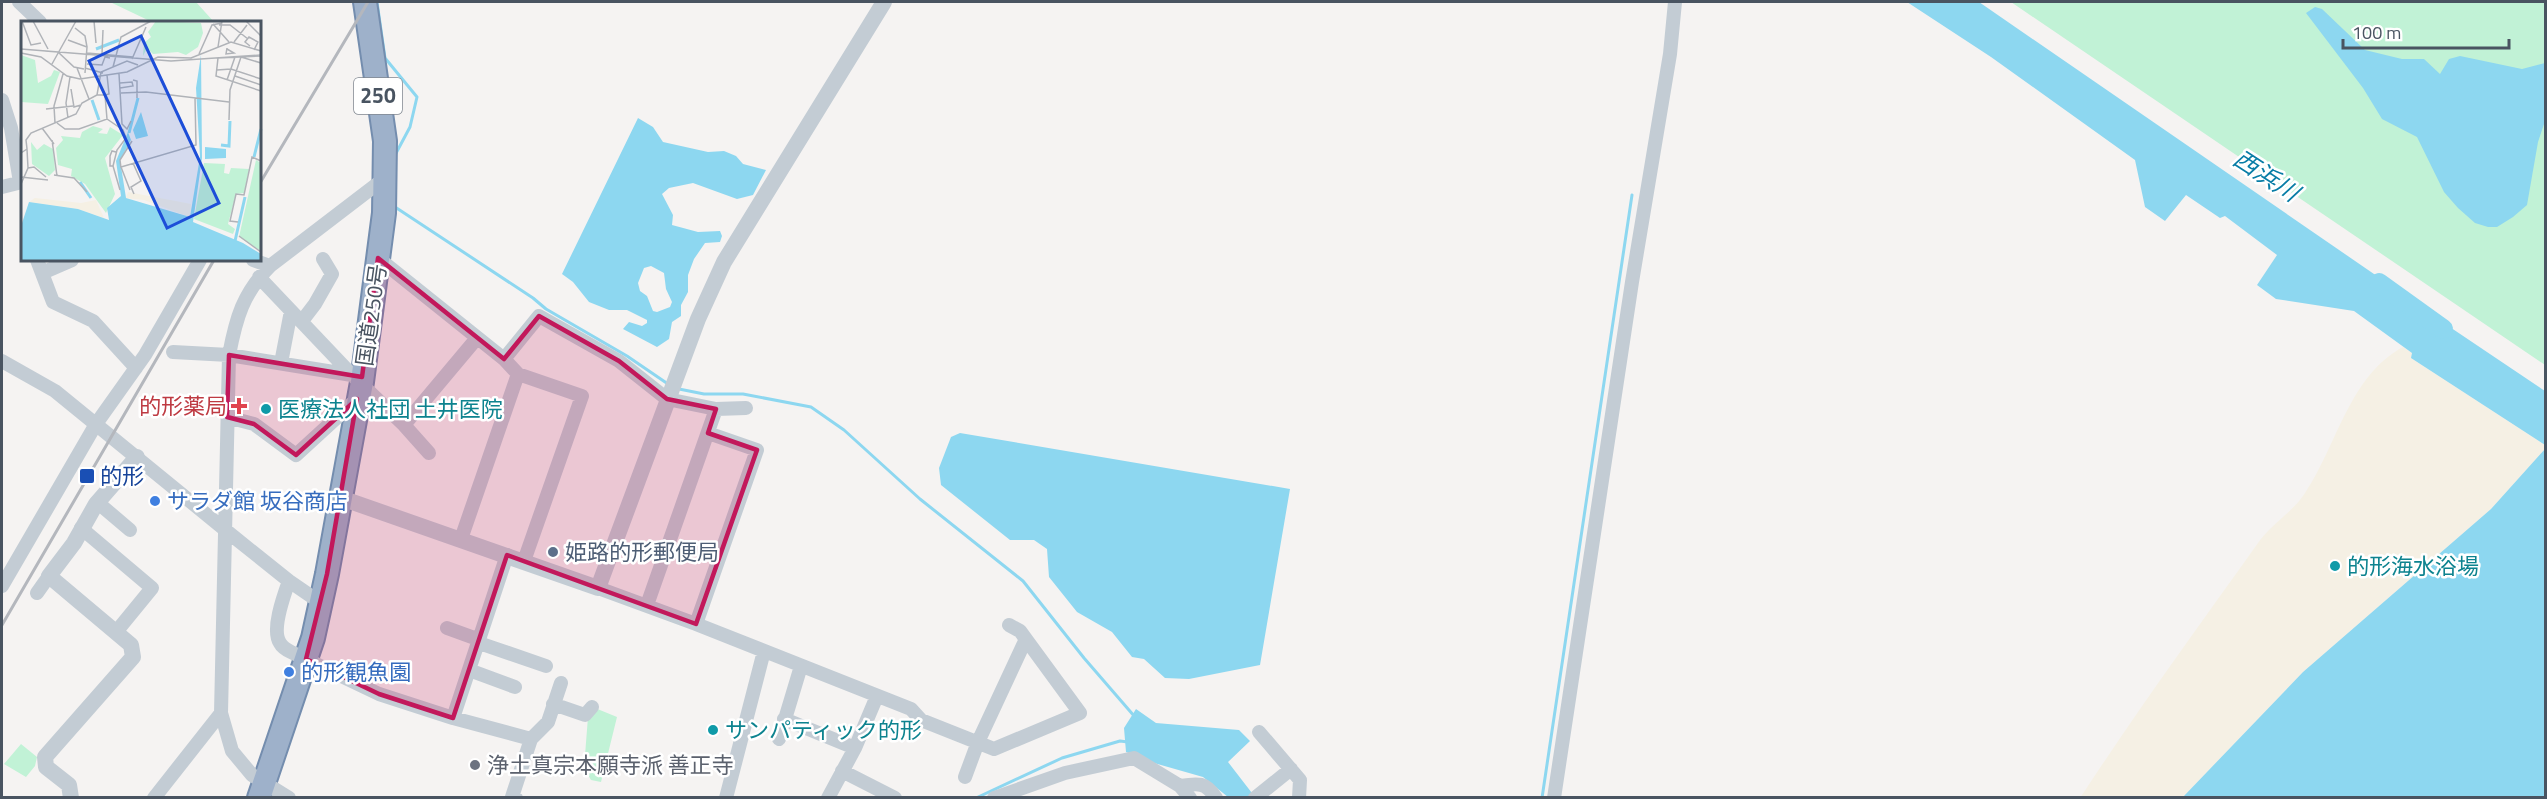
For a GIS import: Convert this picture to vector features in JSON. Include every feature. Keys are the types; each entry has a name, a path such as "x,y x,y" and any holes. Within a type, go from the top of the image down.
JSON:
{"highway":[{"name":"国道250号","path":"262,791 306,660 321,603 341,498 384,213 385,141 365,2"}],"street":[{"path":"19,2 39,21"},
{"path":"598,588 698,319 724,262 884,2"},
{"path":"1554,798 1632,282 1670,54 1675,2"},
{"path":"2,100 6,128 21,182 2,187"},
{"path":"289,798 262,791 252,774 232,752 221,713 229,355 236,320 249,290 259,277 270,266 385,184"},
{"path":"378,258 504,359 518,374 582,396 524,561"},
{"path":"302,321 315,304 332,274 323,259"},
{"path":"37,261 53,302 93,321 136,368"},
{"path":"42,273 70,261"},
{"path":"2,586 96,424 136,368 199,261"},
{"path":"256,261 270,266"},
{"path":"259,277 302,321 357,385 404,425 429,453"},
{"path":"281,363 291,310"},
{"path":"504,359 539,316 671,390 716,409 746,408"},
{"path":"404,425 477,338"},
{"path":"173,352 229,355 281,363 357,385"},
{"path":"2,362 56,391 226,531 321,603"},
{"path":"461,538 518,374"},
{"path":"227,417 254,424 296,455 357,385"},
{"path":"647,605 716,409"},
{"path":"696,624 756,450 708,434"},
{"path":"37,593 97,502 136,457"},
{"path":"341,498 461,538 647,605 911,709 921,720 994,749 1080,713 1020,631 1009,625"},
{"path":"97,502 130,530"},
{"path":"81,528 152,588 116,632"},
{"path":"453,718 507,555"},
{"path":"49,576 131,645 133,657 45,757 45,767 69,785 71,798"},
{"path":"289,581 281,603 276,634 280,645 306,660 379,694 453,718 531,739"},
{"path":"447,628 546,666"},
{"path":"964,777 1026,639"},
{"path":"726,798 764,651"},
{"path":"779,739 801,666"},
{"path":"470,670 515,687"},
{"path":"516,798 512,797 531,739 548,722 561,684"},
{"path":"828,798 855,748 877,696"},
{"path":"553,704 585,714 591,707"},
{"path":"154,798 221,713"},
{"path":"784,719 855,748"},
{"path":"1259,732 1300,780 1299,798"},
{"path":"994,798 1065,773 1134,758 1180,786 1190,798"},
{"path":"1257,796 1291,769"},
{"path":"842,771 895,798"},
{"path":"1180,786 1199,783 1209,787 1216,798"}],"highlighted area":[{"path":"378,258 504,359 539,316 619,361 667,399 716,409 708,433 757,450 696,624 507,555 453,718 379,694 306,659 327,574 357,399 296,455 254,424 227,417 229,355 362,377"}],"green space":[{"path":"110,2 196,2 213,21 150,21"},
{"path":"2011,2 2545,2 2545,365"},
{"path":"595,708 617,717 601,782 591,780 584,768 588,717"},
{"path":"21,744 37,757 35,766 26,777 4,764"}],"sand":[{"name":"的形海水浴場","path":"2403,347 2412,353 2411,358 2545,445 2545,449 2491,509 2303,672 2183,797 2080,798 2258,543 2305,493 2346,413 2369,375"}],"water":[{"path":"1907,2 1979,2 2403,294 2398,303 2418,317 2423,309 2545,391 2545,445 2411,358 2412,353 2354,311 2276,299 2257,285 2277,255 2225,216 2220,218 2186,195 2165,221 2145,207 2135,160 1991,57"},
{"path":"2315,7 2322,9 2365,50 2402,59 2424,59 2440,74 2449,59 2460,56 2522,69 2545,63 2545,121 2538,142 2527,205 2497,227 2475,223 2458,208 2444,192 2417,137 2382,119 2363,88 2306,13"},
{"path":"638,118 653,127 663,142 708,152 724,151 736,156 743,164 766,170 753,195 737,199 693,183 669,188 662,194 673,215 672,225 698,232 720,231 722,236 720,242 705,243 694,259 688,275 688,292 681,305 681,316 672,322 669,339 657,347 623,329 629,322 642,326 647,323 647,320 627,310 609,310 589,302 573,282 562,274","holes":["651,266 664,273 666,289 672,302 670,307 657,312 653,311 647,296 640,291 638,283 644,268"]},
{"path":"960,433 1290,489 1260,665 1189,679 1165,678 1144,659 1132,657 1112,632 1077,612 1049,577 1047,549 1034,540 1010,540 941,485 939,468 951,437"},
{"path":"2545,449 2545,797 2183,797 2303,672 2491,509"},
{"path":"1136,709 1156,723 1239,730 1250,741 1228,762 1255,797 1228,797 1203,777 1154,763 1126,752 1124,728"}],"waterway":[{"path":"377,2 385,58 417,97 410,127 394,157"},
{"path":"1542,798 1632,195"},
{"path":"392,205 533,298 546,309 627,356 668,384"},
{"name":"西浜川","path":"2379,283 2443,329"},
{"path":"679,389 704,394 743,394 811,407 844,430 920,499 1023,581 1084,658 1135,717"},
{"path":"976,798 1062,758 1120,741 1128,742"}],"railway":[{"path":"261,181 368,2"},
{"path":"2,625 213,261"}],"place":[{"name":"的形薬局","path":"239,406"},
{"name":"医療法人社団 土井医院","path":"266,409"},
{"name":"的形","path":"87,476"},
{"name":"サラダ館 坂谷商店","path":"155,501"},
{"name":"姫路的形郵便局","path":"553,552"},
{"name":"的形海水浴場","path":"2335,566"},
{"name":"的形観魚園","path":"289,672"},
{"name":"サンパティック的形","path":"713,730"},
{"name":"浄土真宗本願寺派 善正寺","path":"475,765"}]}
